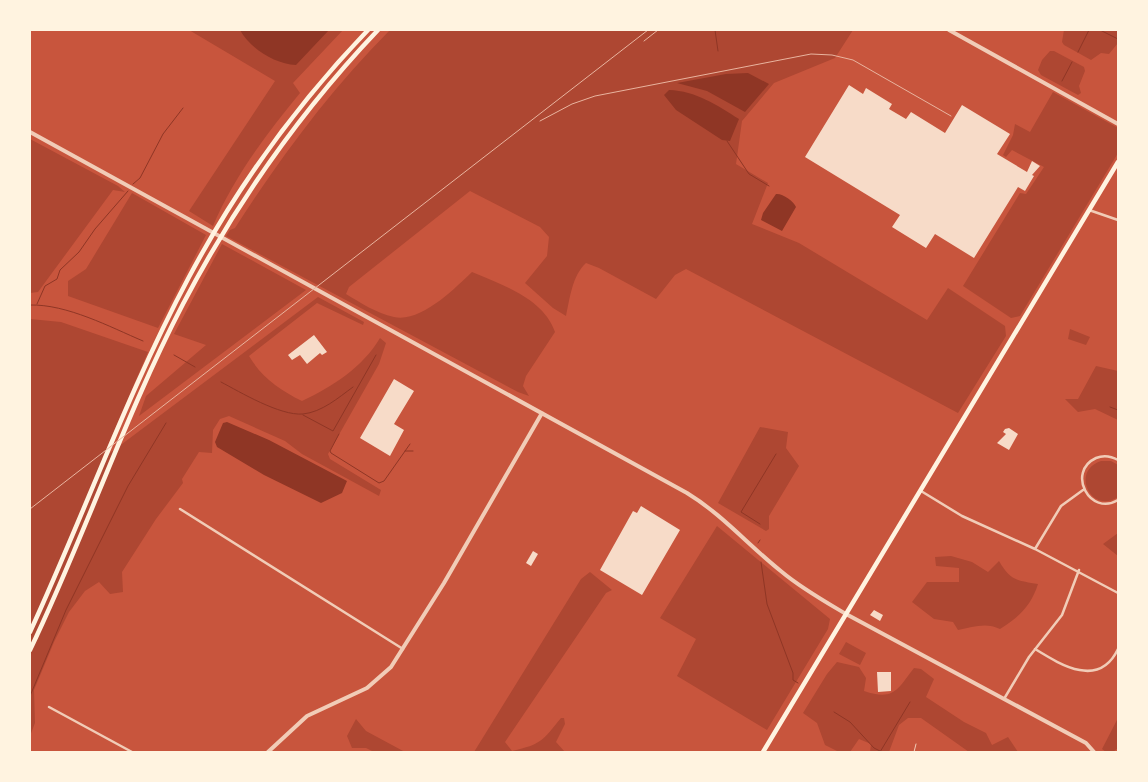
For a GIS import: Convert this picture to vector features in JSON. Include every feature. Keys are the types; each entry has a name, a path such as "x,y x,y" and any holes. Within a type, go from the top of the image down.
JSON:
{"main road":[{"path":"30,632 127,409 176,302 204,249 224,216 282,131 323,79 368,30"},
{"path":"30,650 183,305 211,253 288,136 328,86 378,30"},
{"path":"763,752 1118,162"}],"street":[{"path":"949,30 1118,124"},
{"path":"30,132 696,498 724,520 794,582 846,614 1086,743 1094,752"},
{"path":"1089,210 1118,220"},
{"path":"268,752 312,713 358,692 376,681 391,667 542,413"},
{"path":"1118,460 1107,456 1092,460 1082,473 1083,490 1087,496 1100,504 1108,504 1118,500"},
{"path":"1036,548 1061,506 1083,490"},
{"path":"920,491 962,516 1036,548 1118,593"},
{"path":"180,509 403,649"},
{"path":"1004,699 1035,649 1062,615 1079,570"},
{"path":"1035,649 1068,668 1081,671 1103,666 1118,649"},
{"path":"49,707 132,752"}],"lane":[{"path":"914,752 916,744"}],"shaded area":[{"path":"189,30 343,30 293,83 300,93 275,124 241,173 213,226 189,211 275,81"},
{"path":"240,30 329,30 296,65 279,62 256,49"},
{"path":"390,30 853,30 835,58 774,83 742,121 736,164 768,183 752,224 799,243 927,320 948,288 1005,326 1006,336 958,413 686,269 675,275 656,299 586,263 581,268 575,281 566,316 553,308 525,283 547,256 549,237 540,227 470,191 349,287 346,294 381,313 394,317 404,317 415,315 437,303 472,272 520,294 541,310 555,332 526,376 523,386 529,396 518,392 226,236 230,230 235,228 307,125 347,76"},
{"path":"1064,30 1118,30 1118,43 1109,54 1101,53 1091,60 1064,45 1062,42"},
{"path":"1050,51 1054,51 1084,67 1085,71 1079,86 1081,93 1078,95 1041,75 1038,70 1042,60"},
{"path":"748,73 769,84 745,112 707,91 677,83 726,74"},
{"path":"669,90 697,96 739,119 730,141 722,140 676,110 664,95"},
{"path":"1053,92 1118,128 1118,153 1020,316 1011,318 963,286 1020,193 1026,194 1044,167 1012,150 1006,157 1003,155 1013,135 1015,124 1030,132"},
{"path":"30,139 118,186 125,192 113,190 38,292 30,293"},
{"path":"132,193 206,235 158,328 68,296 68,281 86,269"},
{"path":"776,194 788,198 796,207 782,231 761,220 763,213"},
{"path":"222,244 306,290 139,416 146,396 206,345 174,334"},
{"path":"318,297 364,322 363,325 317,303 249,356 272,383 302,401 335,383 356,367 380,338 386,343 379,364 328,454 330,459 381,490 379,496 302,454 285,441 229,416 220,419 213,430 212,453 199,452 182,479 183,483 156,519 122,572 123,592 110,594 99,582 85,591 69,612 34,690 35,723 30,736 30,319 61,322 148,352 102,459"},
{"path":"1070,329 1090,337 1086,345 1068,339"},
{"path":"1096,366 1118,371 1118,420 1095,409 1078,412 1065,399 1078,399"},
{"path":"227,422 269,440 347,481 342,493 321,503 264,475 217,447 215,442 223,423"},
{"path":"760,427 788,432 786,448 799,466 769,516 769,529 766,531 718,503"},
{"path":"1101,461 1111,461 1118,465 1118,497 1108,501 1100,500 1093,496 1088,490 1086,482 1087,473 1092,466"},
{"path":"717,526 830,619 828,629 767,730 677,676 696,639 660,618"},
{"path":"1118,533 1118,556 1103,544"},
{"path":"951,556 972,562 988,572 999,561 1011,576 1025,582 1038,584 1032,599 1024,610 1000,629 985,625 958,630 953,622 934,619 912,602 927,582 959,582 959,568 936,566 935,557"},
{"path":"590,572 612,590 606,593 505,742 512,751 536,744 550,732 561,718 564,718 565,724 556,742 565,752 474,752 581,579"},
{"path":"846,642 866,653 860,665 839,654"},
{"path":"837,662 859,667 866,678 864,691 882,695 889,694 899,688 914,668 921,669 934,679 926,697 964,722 986,733 992,745 1008,737 1018,752 969,752 921,718 908,718 899,725 889,752 870,752 871,744 859,739 850,752 839,752 825,745 817,723 803,713 827,674"},
{"path":"1118,718 1118,748 1113,752 1106,752 1102,749"},
{"path":"356,719 366,731 405,752 374,752 366,748 352,748 347,736"}],"building":[{"path":"849,85 863,94 866,88 892,104 889,109 906,119 911,112 945,133 962,105 1010,134 997,154 1027,172 1032,161 1040,166 1032,175 1034,176 1025,191 1018,187 974,258 935,234 926,248 892,227 900,215 805,157"},
{"path":"314,335 327,352 322,355 320,353 307,364 300,355 292,360 288,355"},
{"path":"394,379 414,391 394,424 404,430 390,456 360,438"},
{"path":"1009,428 1018,434 1009,450 997,443 1006,434 1003,432 1005,429"},
{"path":"641,506 680,530 642,595 600,570 633,511 637,513"},
{"path":"533,551 538,554 531,566 526,563"},
{"path":"874,610 883,615 880,621 870,615"},
{"path":"877,672 891,672 891,691 878,692"}],"waterway":[{"path":"715,30 718,51"},
{"path":"1078,52 1089,30"},
{"path":"1100,30 1118,39"},
{"path":"1062,81 1072,62"},
{"path":"133,184 140,178 163,134 183,108"},
{"path":"727,141 749,174 769,186"},
{"path":"37,304 45,286 57,279 60,270 79,252 95,229 128,191"},
{"path":"30,305 59,308 73,312 143,341"},
{"path":"174,355 195,367"},
{"path":"303,415 333,431 376,355"},
{"path":"221,382 249,397 294,414 310,413 317,410 336,400 353,387"},
{"path":"1110,407 1118,410"},
{"path":"30,696 66,610 128,486 166,423"},
{"path":"339,434 330,451 331,453 379,483 384,481 410,444"},
{"path":"405,451 413,451"},
{"path":"760,524 741,512 776,454"},
{"path":"761,562 767,604 793,673 793,680 798,683"},
{"path":"880,752 910,702"},
{"path":"834,712 850,722 874,748 880,751"}],"railway":[{"path":"30,509 648,30"},
{"path":"644,41 658,30"},
{"path":"540,121 572,104 595,96 811,54 832,55 853,60 951,116"}]}
